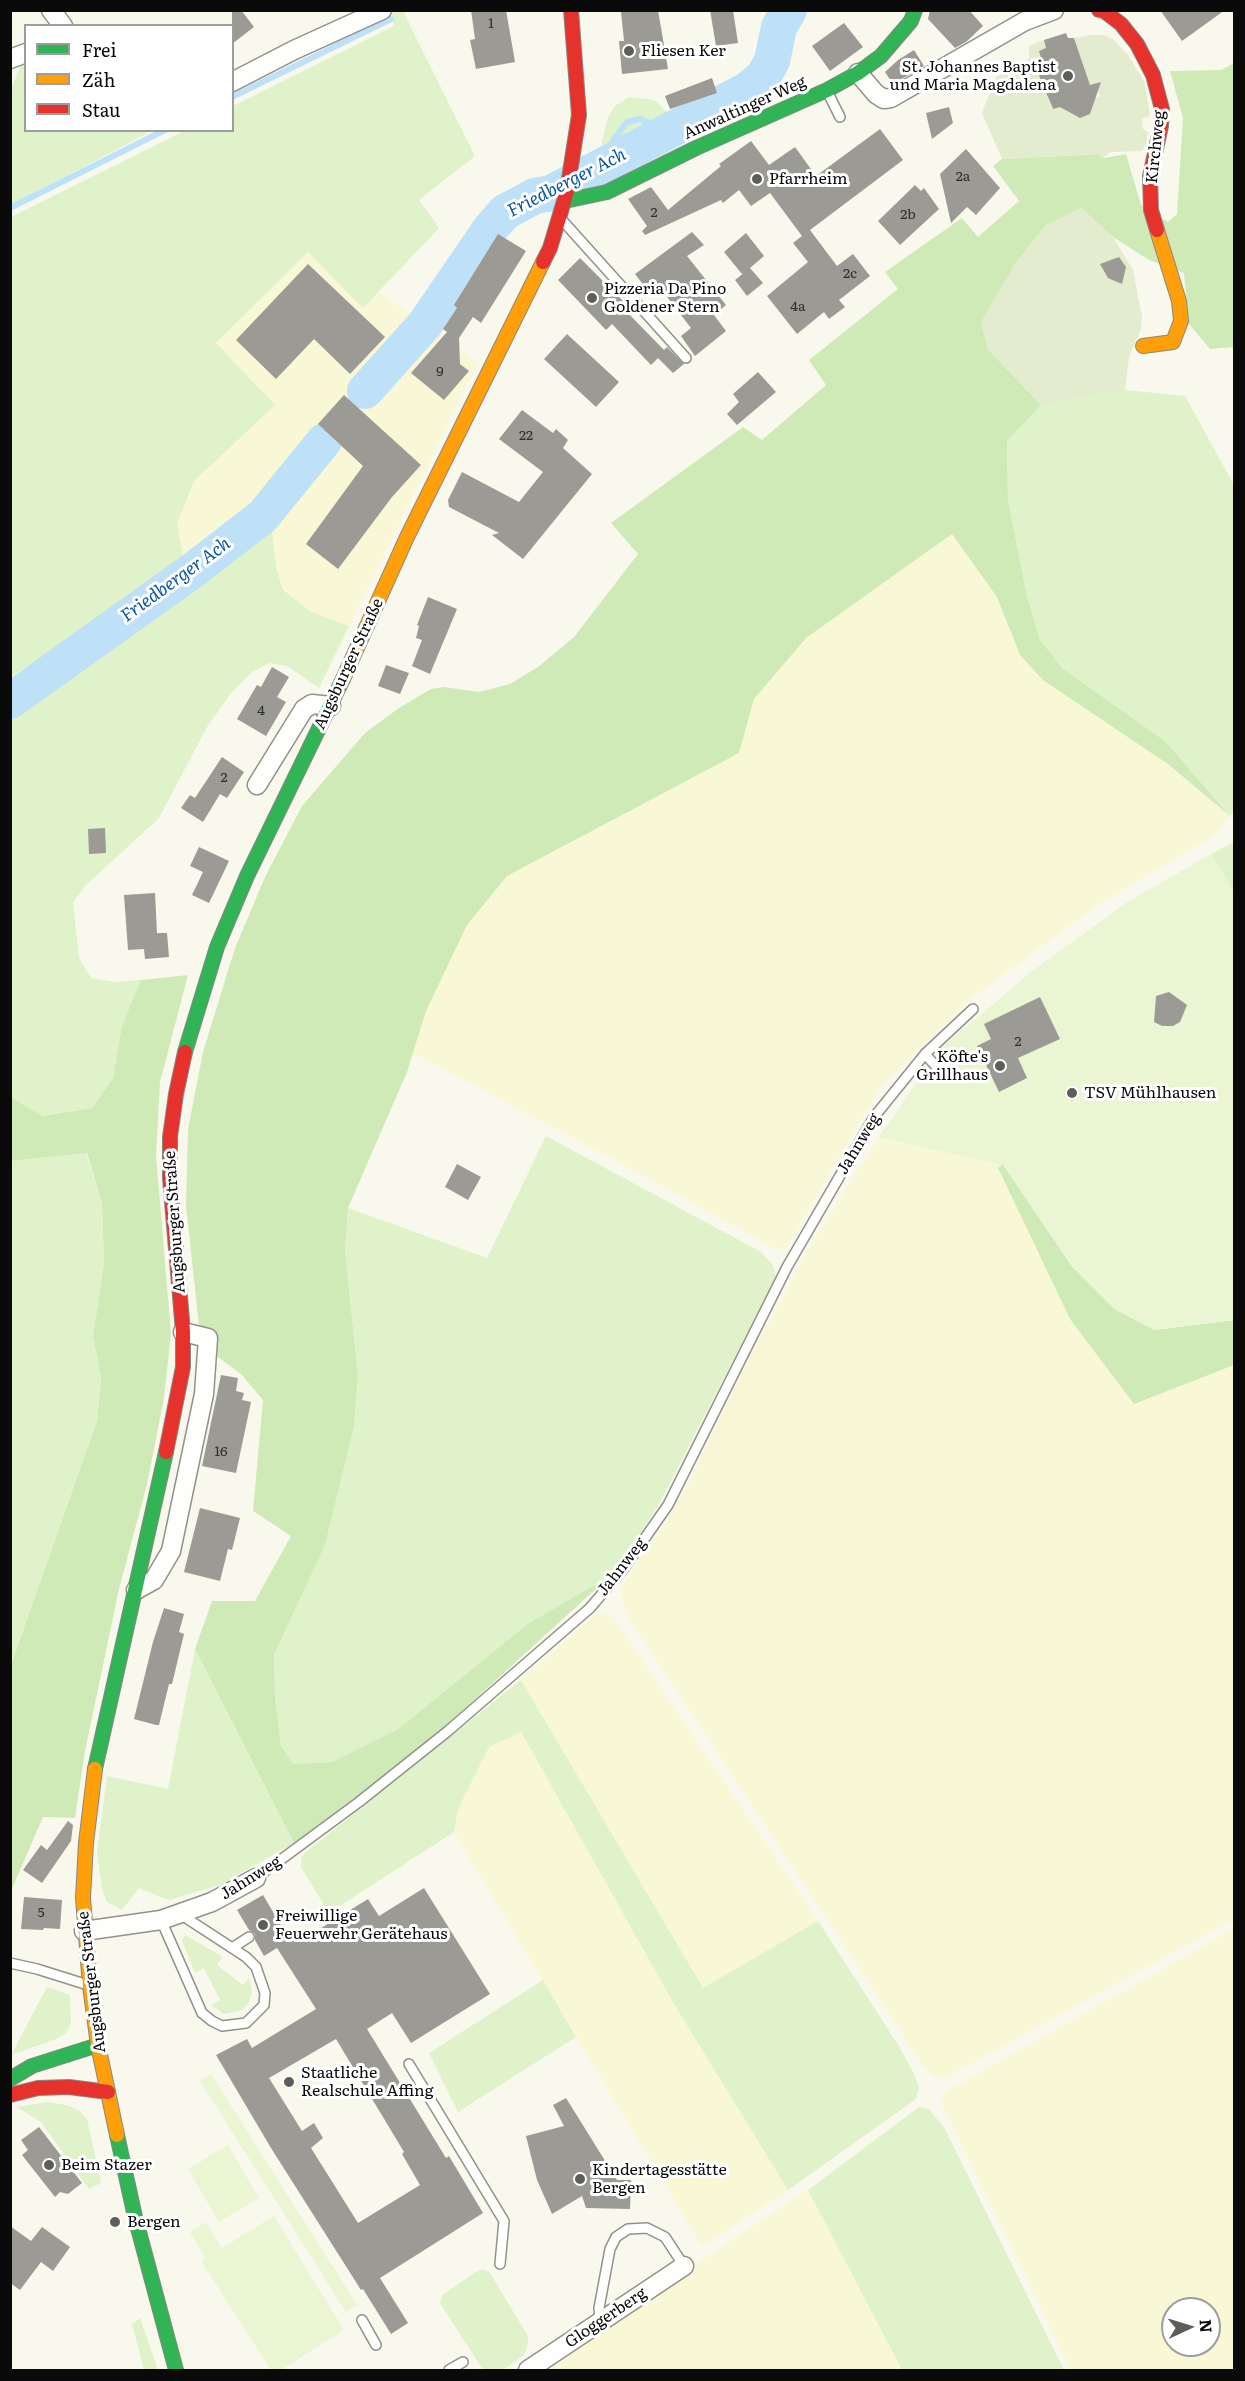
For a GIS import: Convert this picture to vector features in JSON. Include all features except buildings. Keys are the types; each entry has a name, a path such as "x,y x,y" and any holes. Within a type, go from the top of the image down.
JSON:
{"main road":[{"name":"Augsburger Straße","path":"176,2370 135,2217 98,2045 84,1931 83,1898 86,1843 95,1766 136,1590 183,1367 183,1332 172,1218 170,1137 185,1053 217,947 248,876 331,706 407,537 537,276 560,219 574,160 578,97 571,10"},
{"name":"Anwaltinger Weg","path":"566,196 607,192 696,148 827,90 858,73 881,56 911,21 915,10"},
{"name":"Kirchweg","path":"1100,10 1121,24 1137,44 1154,75 1162,109 1161,126 1150,176 1151,210 1179,301 1181,321 1173,342 1143,346"},
{"path":"10,2079 32,2066 98,2045"},
{"path":"10,2095 38,2088 69,2087 108,2092"}],"street":[{"path":"234,81 294,50 382,10"},
{"path":"858,73 876,94 884,99 891,98 1025,21 1054,10"},
{"path":"257,785 304,709 312,704 331,706"},
{"path":"136,1590 154,1580 171,1551 204,1394 208,1338 183,1332"},
{"name":"Jahnweg","path":"84,1931 161,1920 212,1902 256,1878"},
{"name":"Gloggerberg","path":"528,2370 684,2266"}],"lane":[{"path":"827,90 840,117"},
{"path":"560,219 686,358"},
{"name":"Jahnweg","path":"256,1878 359,1802 458,1723 590,1608 624,1568 668,1505 787,1267 874,1117 925,1054 973,1009"},
{"path":"925,1054 942,1073"},
{"path":"161,1920 202,2013 222,2026 246,2023 264,2005 265,1993 256,1967 246,1957 180,1914"},
{"path":"232,1948 249,1937"},
{"path":"10,1963 90,1986"},
{"path":"410,2064 504,2221 500,2264"},
{"path":"600,2323 599,2308 606,2269 610,2249 616,2237 628,2229 647,2228 665,2237 684,2266"},
{"path":"362,2320 376,2345"},
{"path":"449,2370 463,2362"}],"green space":[{"path":"403,11 475,156 419,200 439,228 363,308 308,252 216,343 275,405 194,481 177,524 184,562 11,677 11,217 182,132 234,132 234,106 394,26 391,14"},
{"path":"1104,35 1113,39 1128,55 1145,83 1150,116 1142,119 1143,129 1148,132 1142,151 1111,152 1103,158 1099,154 1002,159 982,113 996,77 1029,59 1029,46 1044,40 1046,48 1039,51 1041,58 1033,61 1055,93 1047,96 1052,109 1068,104 1080,118 1090,114 1092,100 1100,96 1095,84 1090,85 1074,38"},
{"path":"24,61 24,132 148,133 11,205 10,92"},
{"path":"1234,63 1234,347 1210,349 1189,324 1184,273 1149,260 1113,237 1081,208 1045,226 1013,267 987,348 1041,405 1007,441 1008,499 1027,597 1040,640 1062,668 1165,741 1230,816 1168,764 1043,680 1020,655 997,597 952,534 806,638 754,699 739,753 507,876 467,925 426,1011 407,1072 348,1208 345,1252 358,1375 354,1427 325,1545 274,1655 275,1698 281,1746 293,1764 332,1762 398,1729 529,1623 610,1576 417,1752 294,1843 195,1649 212,1601 255,1601 291,1536 253,1511 263,1400 241,1374 214,1354 213,1329 199,1326 186,1205 188,1129 203,1052 235,948 266,875 302,806 365,733 399,708 431,689 444,687 479,692 510,684 538,667 574,637 638,554 611,523 743,427 762,440 826,385 809,360 898,289 885,272 962,218 978,237 1019,201 993,166 1002,159 1099,154 1104,158 1126,154 1141,205 1168,222 1177,214 1183,118 1170,71 1221,70"},
{"path":"629,97 657,102 678,123 604,163 602,141 608,117 615,106"},
{"path":"1081,208 1113,237 1133,270 1142,317 1141,329 1129,357 1125,390 1041,405 987,348 981,322 1013,267 1045,226"},
{"path":"308,251 363,308 379,292 478,362 349,626 311,612 283,590 277,571 271,526 263,516 192,571 184,562 177,524 194,481 274,405 216,343"},
{"path":"1125,390 1185,396 1234,485 1234,811 1230,816 1165,741 1062,668 1040,641 1027,597 1008,499 1007,440 1041,405"},
{"path":"271,526 277,571 283,590 311,612 349,626 319,688 287,666 269,663 252,672 232,692 207,727 159,818 85,886 73,903 79,958 91,978 115,982 141,980 122,1025 113,1078 92,1108 41,1116 11,1096 10,719 102,657"},
{"path":"952,534 997,597 1020,655 1168,764 1230,816 1213,836 1096,906 970,999 881,1086 785,1249 776,1249 617,1161 413,1053 426,1011 467,925 507,876 739,753 754,699 806,638"},
{"path":"1234,842 1234,893 1211,854"},
{"name":"TSV Mühlhausen","path":"1211,854 1234,893 1234,1320 1154,1330 1114,1309 1073,1268 1003,1165 879,1137 940,1049 1031,972 1126,903"},
{"path":"188,975 160,1082 156,1155 171,1333 164,1398 147,1484 119,1589 85,1751 75,1818 43,1817 11,1891 11,1665 97,1421 101,1378 93,1336 104,1263 102,1203 87,1153 11,1161 10,1096 42,1116 92,1108 113,1078 122,1025 141,980"},
{"path":"546,1136 761,1252 773,1265 776,1277 660,1502 625,1558 610,1576 529,1623 398,1729 332,1762 293,1764 281,1746 275,1698 274,1655 325,1545 354,1427 358,1375 345,1252 348,1208 487,1258"},
{"path":"879,1137 1003,1164 998,1169 1070,1319 1134,1404 1234,1365 1234,1919 946,2077 933,2076 922,2064 628,1616 621,1598 621,1587 667,1521 691,1479 750,1358 809,1249"},
{"path":"86,1153 102,1203 104,1263 93,1336 101,1378 97,1421 11,1665 11,1161"},
{"path":"1003,1164 1073,1268 1154,1330 1234,1320 1234,1365 1134,1404 1070,1319 998,1168"},
{"path":"604,1613 613,1617 818,1921 703,1988 521,1680 593,1617"},
{"path":"195,1649 294,1843 220,1885 169,1900 139,1888 122,1910 107,1902 102,1889 97,1852 107,1776 168,1789"},
{"path":"521,1680 703,1988 818,1921 900,2048 919,2087 916,2099 788,2190 674,2004 521,1732 489,1747 458,1809 454,1832 329,1913 301,1867 301,1858"},
{"path":"521,1732 674,2004 788,2190 702,2246 454,1832 458,1809 489,1747"},
{"path":"1234,1929 1234,2370 1071,2370 940,2100 946,2092"},
{"path":"185,1935 223,1957 217,1965 243,1985 249,1978 252,1993 249,2002 242,2010 224,2014 211,2005 220,2000 204,1968 195,1973 182,1941"},
{"path":"543,1980 576,2037 458,2112 429,2053"},
{"path":"47,1987 70,1995 71,2023 66,2033 56,2039 11,2055"},
{"path":"211,2074 357,2305 346,2312 200,2081"},
{"path":"48,2102 66,2105 80,2111 87,2119 101,2183 89,2189 41,2122 17,2107"},
{"path":"919,2107 929,2109 945,2129 1064,2370 902,2370 808,2190"},
{"path":"228,2145 259,2198 219,2222 188,2169"},
{"path":"808,2190 902,2370 549,2370 723,2246"},
{"path":"274,2216 344,2330 281,2370 271,2370 201,2261 205,2258 190,2232 206,2222 222,2248"},
{"path":"479,2270 490,2273 528,2336 524,2355 503,2370 483,2370 440,2303 442,2295"},
{"path":"140,2318 158,2370 144,2370 132,2324"}],"waterway":[{"name":"Friedberger Ach","path":"365,391 425,324 490,229 505,212 535,196 551,193 747,90 763,77 772,61 779,27 789,10"},
{"path":"234,96 391,19"},
{"path":"609,162 614,139 627,122 640,119 651,124 661,134"},
{"path":"10,208 161,132"},
{"name":"Friedberger Ach","path":"10,701 192,571 263,516 324,441"}],"traffic: fast":[{"path":"565,201 607,192 696,148 827,90 858,73 881,56 911,21 915,10"},
{"path":"185,1052 217,947 247,876 343,679"},
{"path":"95,1769 166,1452"},
{"path":"10,2079 32,2066 98,2045"},
{"path":"117,2135 135,2217 176,2370"}],"traffic: slow":[{"path":"1143,346 1173,342 1181,321 1179,301 1157,230"},
{"path":"343,679 407,537 543,262"},
{"path":"95,1769 86,1843 83,1898 90,1986 98,2045 117,2135"}],"traffic: jam":[{"path":"543,262 550,248 567,191 579,115 571,10"},
{"path":"1099,10 1104,11 1121,24 1137,44 1153,75 1162,109 1161,126 1150,176 1151,210 1157,230"},
{"path":"166,1452 183,1367 183,1332 170,1178 170,1137 185,1052"},
{"path":"10,2095 38,2088 69,2087 108,2092"}],"place":[{"name":"Fliesen Ker","path":"629,51"},
{"name":"St. Johannes Baptist und Maria Magdalena","path":"1068,76"},
{"name":"Pfarrheim","path":"757,179"},
{"name":"Pizzeria Da Pino Goldener Stern","path":"592,298"},
{"name":"Köfte's Grillhaus","path":"1000,1066"},
{"name":"TSV Mühlhausen","path":"1072,1093"},
{"name":"Freiwillige Feuerwehr Gerätehaus","path":"263,1925"},
{"name":"Staatliche Realschule Affing","path":"289,2082"},
{"name":"Beim Stazer","path":"49,2165"},
{"name":"Kindertagesstätte Bergen","path":"580,2179"},
{"name":"Bergen","path":"115,2222"}]}
